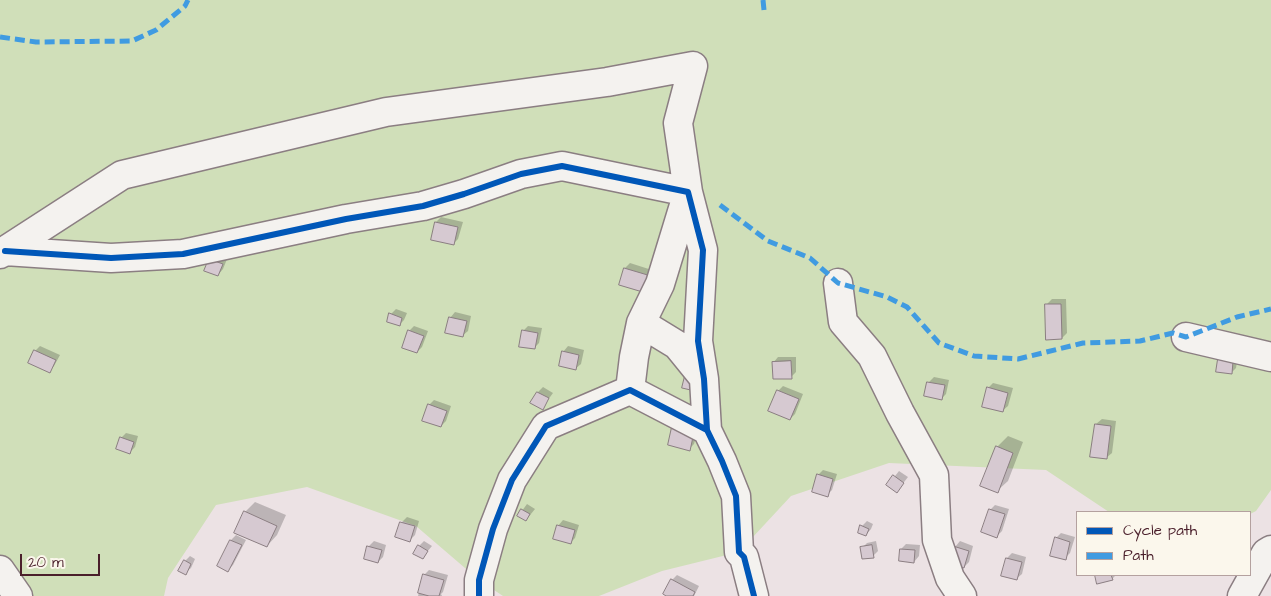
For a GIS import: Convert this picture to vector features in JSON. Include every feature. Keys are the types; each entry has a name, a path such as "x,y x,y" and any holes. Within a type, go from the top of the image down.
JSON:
{"street":[{"path":"3,253 122,175 386,112 607,82 693,66 678,123 688,192 703,250 698,341 704,379 707,430 736,496 739,552 744,557 754,596"},
{"path":"3,253 111,258 182,254 423,206 522,174 562,166 688,192"},
{"path":"630,390 641,323 660,284 688,192"},
{"path":"838,283 842,322 872,356 900,413 934,475 937,540 950,578 962,596"},
{"path":"641,323 676,345 704,379"},
{"path":"1186,337 1271,357"},
{"path":"630,390 707,430"},
{"path":"479,596 479,580 493,529 512,480 546,426 630,390"},
{"path":"1242,596 1266,553 1271,550"},
{"path":"0,570 18,596"}],"green space":[{"path":"0,0 1271,0 1271,490 1256,511 1251,514 1251,511 1108,511 1046,470 889,463 791,496 739,552 662,571 599,596 503,596 479,580 416,526 307,487 216,505 168,578 164,596 0,596"}],"building":[{"path":"435,222 458,227 454,245 431,240"},
{"path":"209,259 223,264 218,276 204,271"},
{"path":"624,268 651,276 646,293 619,285"},
{"path":"1045,304 1061,304 1062,339 1046,340"},
{"path":"389,313 402,318 400,326 387,322"},
{"path":"449,317 467,321 463,337 445,333"},
{"path":"408,330 424,336 417,353 402,348"},
{"path":"522,330 538,333 535,349 519,347"},
{"path":"34,350 56,360 50,373 28,363"},
{"path":"562,351 579,355 576,370 559,366"},
{"path":"1218,359 1233,361 1232,374 1216,372"},
{"path":"791,361 792,379 773,379 772,362"},
{"path":"685,376 698,380 695,391 682,388"},
{"path":"927,382 945,385 942,400 924,396"},
{"path":"987,387 1008,393 1003,412 982,407"},
{"path":"777,390 799,399 790,420 768,411"},
{"path":"537,392 549,398 543,410 530,403"},
{"path":"428,404 447,411 441,427 422,421"},
{"path":"1095,424 1111,426 1107,459 1090,457"},
{"path":"672,427 694,432 690,451 668,445"},
{"path":"120,437 134,442 130,454 116,449"},
{"path":"996,446 1013,453 998,493 980,486"},
{"path":"817,474 833,479 828,497 812,492"},
{"path":"893,475 904,483 897,493 886,485"},
{"path":"521,509 530,514 526,521 517,516"},
{"path":"989,509 1005,514 997,538 981,532"},
{"path":"244,511 277,526 267,547 234,533"},
{"path":"400,522 415,526 410,542 395,537"},
{"path":"557,525 575,530 571,544 553,539"},
{"path":"860,525 869,529 866,536 858,533"},
{"path":"1055,537 1070,542 1066,560 1050,556"},
{"path":"230,540 242,545 228,572 217,566"},
{"path":"418,545 428,551 423,559 413,554"},
{"path":"872,545 874,558 862,559 860,547"},
{"path":"367,546 382,550 378,563 364,559"},
{"path":"953,546 969,551 964,568 948,564"},
{"path":"900,549 915,550 914,563 899,561"},
{"path":"1006,558 1022,562 1017,580 1001,576"},
{"path":"184,560 191,564 186,575 178,571"},
{"path":"423,574 444,580 439,596 418,593"},
{"path":"1095,576 1111,576 1113,580 1097,584"},
{"path":"671,579 695,592 693,596 666,596 663,594"}],"marked path":[{"path":"0,37 36,42 132,41 156,30 185,6 188,0"},
{"path":"763,0 764,10"},
{"path":"720,205 768,241 810,258 838,283 887,297 907,307 939,343 974,356 1018,359 1083,343 1140,341 1173,333 1186,337 1237,317 1271,309"}],"cycle path":[{"path":"5,251 111,258 183,254 346,219 423,206 521,174 562,166 688,192 703,250 698,341 704,379 707,430 736,496 739,552 744,557 754,596"},
{"path":"479,596 479,580 493,529 512,480 546,426 630,390 707,430"}]}
